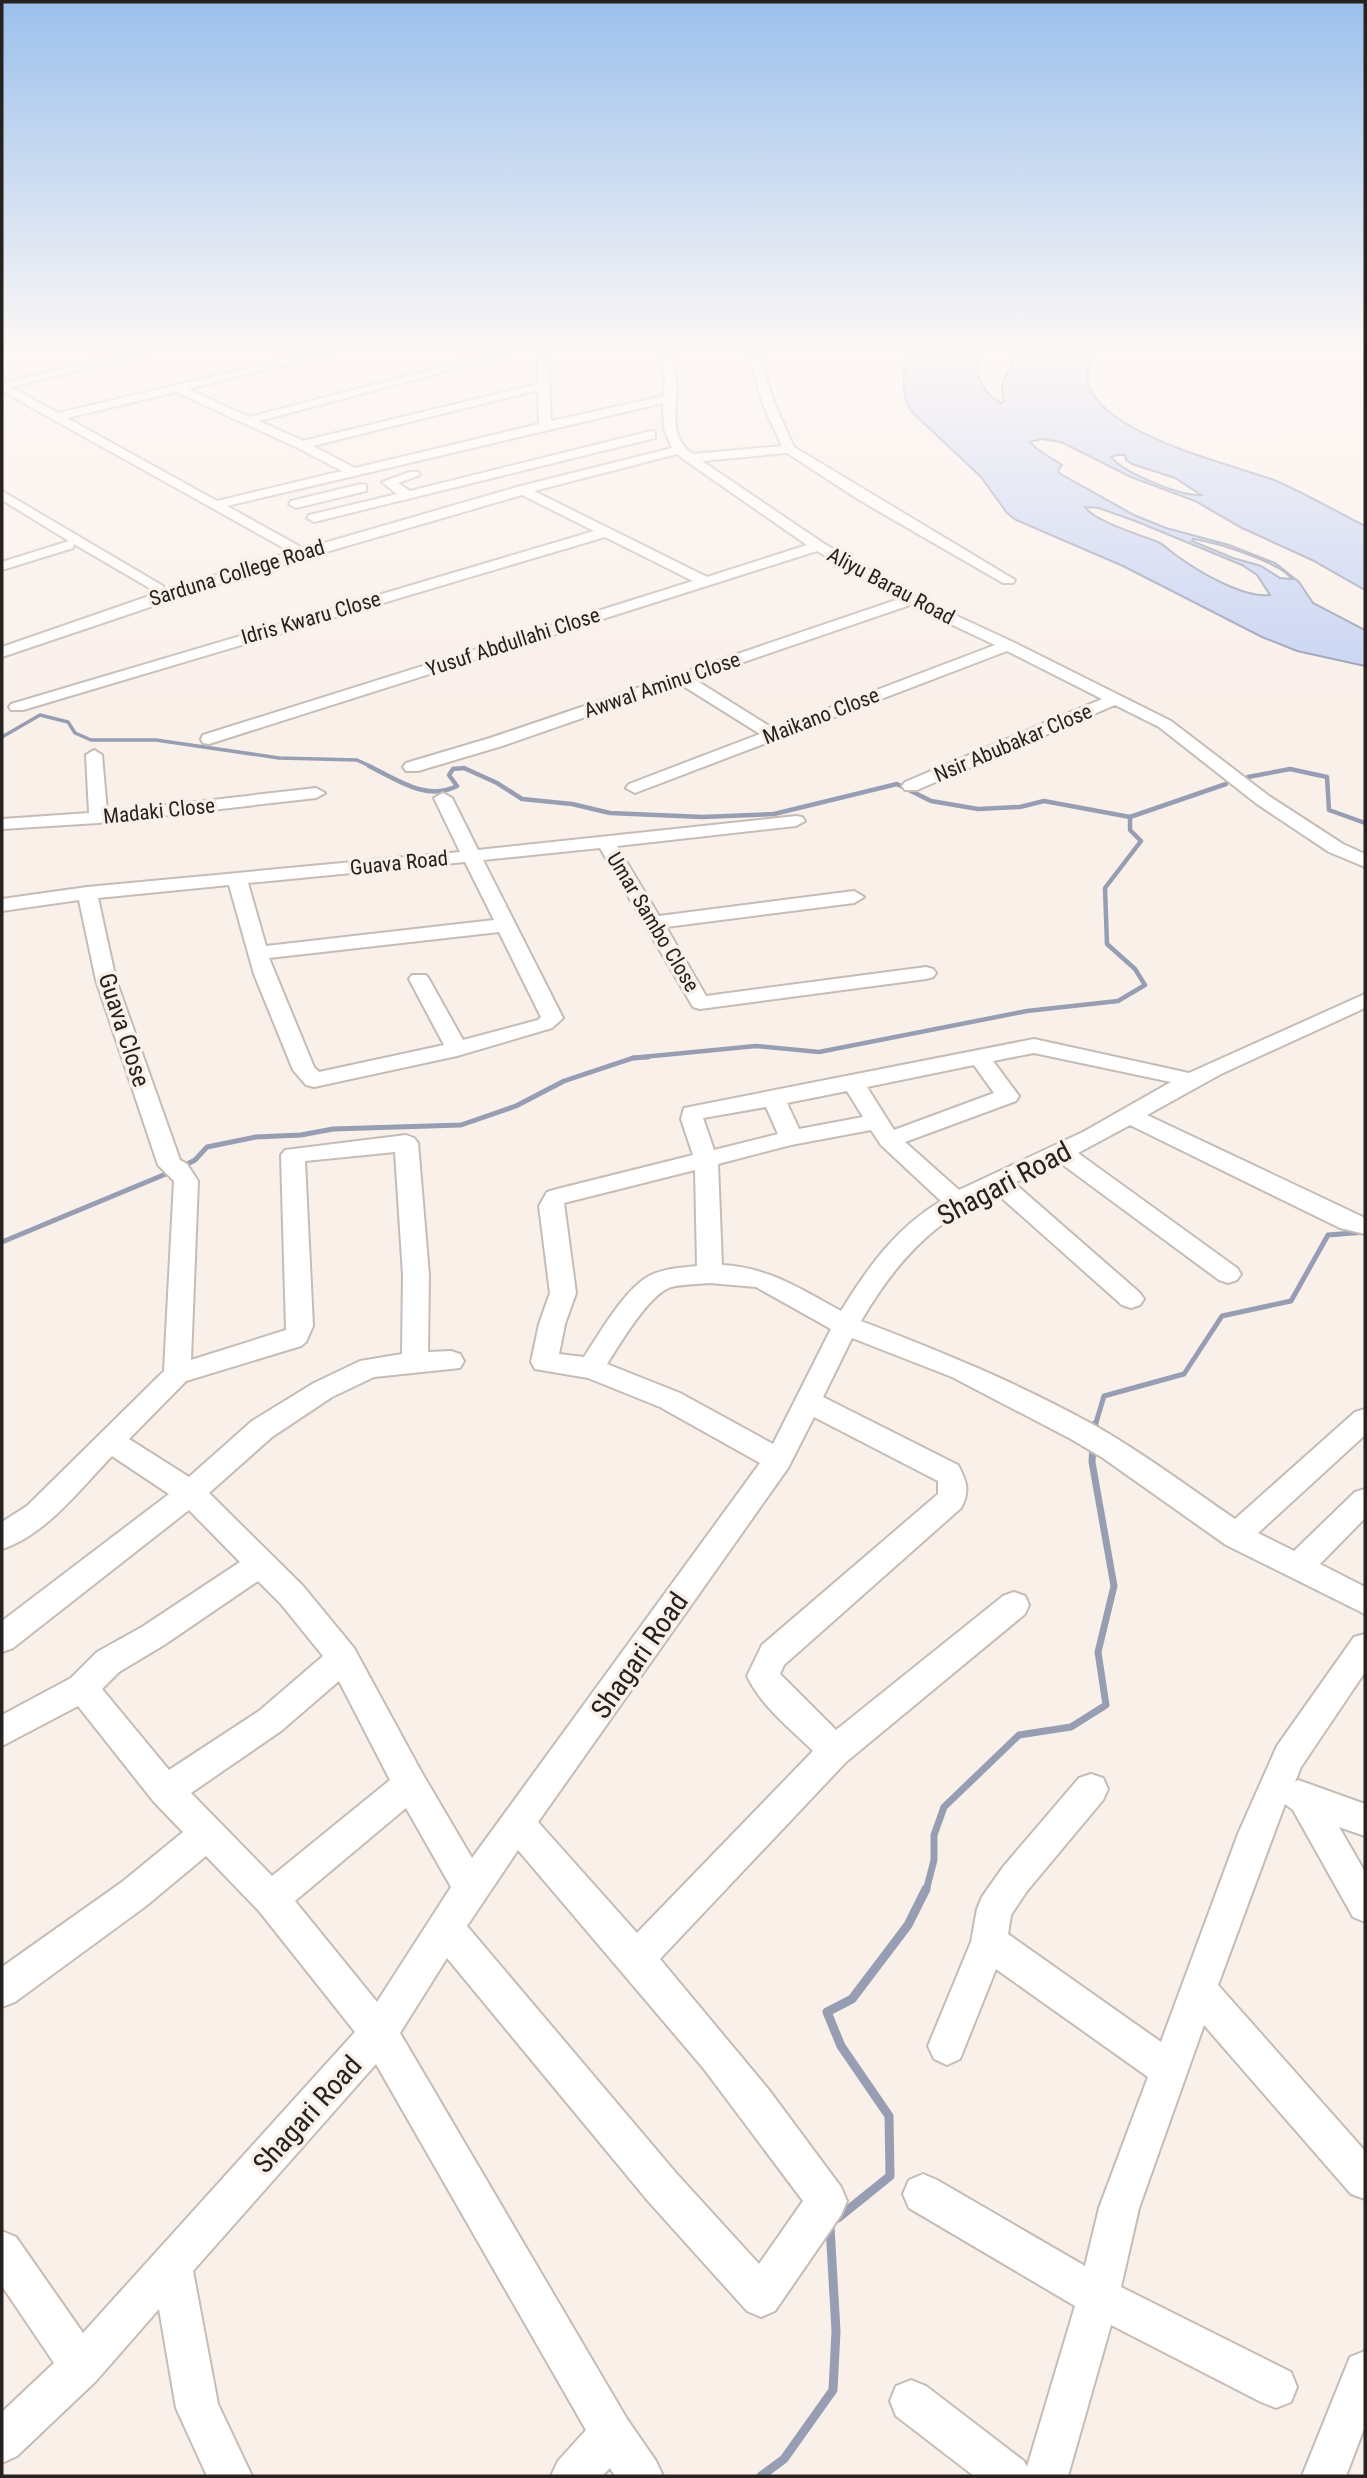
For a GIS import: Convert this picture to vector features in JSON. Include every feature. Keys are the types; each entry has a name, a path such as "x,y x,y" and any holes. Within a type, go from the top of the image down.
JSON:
{"street":[{"path":"153,470 295,549"},
{"path":"349,470 353,472"},
{"path":"216,505 363,470"},
{"path":"314,518 511,470"},
{"name":"Sarduna College Road","path":"2,645 152,591 295,549 465,503 604,470"},
{"name":"Sarduna College Road","path":"2,652 146,600 465,503 606,470"},
{"name":"Aliyu Barau Road","path":"708,470 818,547 911,600 1009,645 1165,724 1263,800 1336,848 1365,860"},
{"path":"821,470 1008,580"},
{"path":"408,495 388,482 414,475"},
{"path":"296,504 361,488"},
{"path":"436,488 465,503"},
{"path":"522,490 704,581"},
{"path":"2,495 152,591"},
{"path":"324,498 345,511"},
{"path":"2,505 152,591"},
{"name":"Idris Kwaru Close","path":"17,707 606,532"},
{"path":"2,566 68,545"},
{"name":"Yusuf Abdullahi Close","path":"209,739 818,547"},
{"name":"Awwal Aminu Close","path":"412,767 496,742 911,600"},
{"name":"Maikano Close","path":"635,788 1009,645"},
{"path":"681,678 772,735"},
{"name":"Nsir Abubakar Close","path":"911,786 1115,699"},
{"path":"94,755 98,818"},
{"name":"Madaki Close","path":"2,824 98,818 316,793"},
{"path":"237,879 264,974 304,1070 314,1080 457,1049 545,1024 552,1018 443,798"},
{"name":"Guava Road","path":"2,905 87,892 472,856 796,821"},
{"name":"Umar Sambo Close","path":"606,842 700,1003 926,973"},
{"name":"Guava Close","path":"87,892 106,979 170,1165 179,1169 186,1181 177,1374"},
{"path":"654,923 854,897"},
{"path":"259,953 506,925"},
{"path":"419,979 457,1049"},
{"name":"Shagari Road","path":"2,2441 81,2366 379,2033 471,1888 778,1460 809,1402 844,1324 902,1244 958,1203 997,1181 1060,1152 1192,1080 1365,1000"},
{"path":"710,1274 706,1160 692,1113 980,1059 1034,1046 1192,1080"},
{"path":"778,1460 670,1400 591,1368 544,1362 552,1324 563,1293 551,1206 555,1198 791,1138 883,1131 1008,1096 980,1059"},
{"path":"858,1082 853,1083 883,1131 958,1203"},
{"path":"774,1099 791,1138"},
{"path":"1129,1116 1349,1222 1365,1226"},
{"path":"2,1537 37,1514 177,1374 292,1339 297,1335 300,1326 293,1155 406,1143 416,1275 415,1362"},
{"path":"1060,1152 1228,1274"},
{"path":"997,1181 1131,1299"},
{"path":"591,1368 617,1327 648,1290 671,1278 710,1274 742,1275 763,1280 844,1324 961,1370 1081,1431 1113,1450 1236,1536 1365,1601"},
{"path":"2,1639 190,1493 262,1429 323,1390 369,1368 451,1361"},
{"path":"809,1402 948,1473 954,1485 951,1500 773,1655 763,1676 773,1690 835,1751"},
{"path":"1236,1536 1365,1419"},
{"path":"111,1441 190,1493 292,1594 343,1657 410,1784 471,1888"},
{"path":"1297,1568 1365,1500"},
{"path":"2,1731 82,1688 108,1662 153,1636 261,1563"},
{"path":"637,1958 835,1751 1014,1605"},
{"path":"1045,2476 1098,2297 1119,2208 1198,1990 1289,1793 1289,1757 1365,1647"},
{"path":"166,1791 270,1721 343,1657"},
{"path":"82,1688 166,1791 271,1899 379,2033 611,2434 641,2476"},
{"path":"271,1899 410,1784"},
{"path":"947,2046 989,1942 994,1909 1015,1879 1091,1789"},
{"path":"1289,1793 1365,1820"},
{"path":"1289,1793 1365,1905"},
{"path":"446,1929 663,2188 761,2297 827,2201 796,2156 637,1958 518,1825"},
{"path":"2,1989 142,1888 181,1858 208,1832"},
{"path":"989,1942 1169,2070"},
{"path":"1198,1990 1365,2180"},
{"path":"923,2194 1098,2297 1276,2387"},
{"path":"2,2251 81,2366"},
{"path":"172,2264 197,2407 230,2476"},
{"path":"1324,2476 1365,2372"},
{"path":"911,2401 1009,2476"},
{"path":"573,2476 611,2434"}],"water":[{"path":"973,470 1058,470 1059,473 1134,515 1166,528 1229,545 1275,563 1299,582 1313,603 1365,630 1365,666 1297,651 1262,637 1123,566 1016,520 1007,513","holes":["1085,507 1099,508 1138,522 1242,565 1257,575 1270,595 1248,593 1223,583 1158,542 1118,527","1193,539 1246,554 1275,566 1292,579 1280,578 1261,566 1233,558 1192,541"]},
{"path":"1116,470 1127,470 1167,488 1201,495 1175,478 1149,470 1242,470 1274,480 1309,496 1365,526 1365,590 1312,560 1242,528 1195,501"}],"waterway":[{"path":"2,737 40,715 68,722 75,733 91,740 156,740 279,758 357,760 372,767"},
{"path":"369,766 412,787 434,791 457,786 449,775 453,769 464,768 497,783 522,799 572,804 610,813 702,817 774,814 897,784 931,801 978,809 1020,807 1044,801 1130,817"},
{"path":"1248,777 1290,769 1327,777 1329,810 1365,823"},
{"path":"1130,817 1226,784"},
{"path":"632,1058 756,1046 819,1052 1027,1011 1118,1001 1145,985 1135,969 1107,944 1105,888 1141,841 1130,830 1130,817"},
{"path":"182,1167 195,1160 207,1147 256,1137 301,1135 333,1129 461,1125 516,1106 564,1081 633,1058 648,1057"},
{"path":"2,1242 173,1171"},
{"path":"1095,1426 1104,1396 1184,1374 1222,1316 1291,1301 1328,1235 1365,1232"},
{"path":"1094,1433 1095,1424"},
{"path":"926,1891 934,1860 934,1835 944,1807 1019,1735 1071,1727 1106,1705 1098,1652 1114,1586 1092,1462 1093,1446"},
{"path":"838,2218 890,2176 889,2116 841,2046 827,2012 852,1999 908,1925 926,1889"},
{"path":"761,2476 784,2459 833,2390 836,2331 830,2227"}]}
